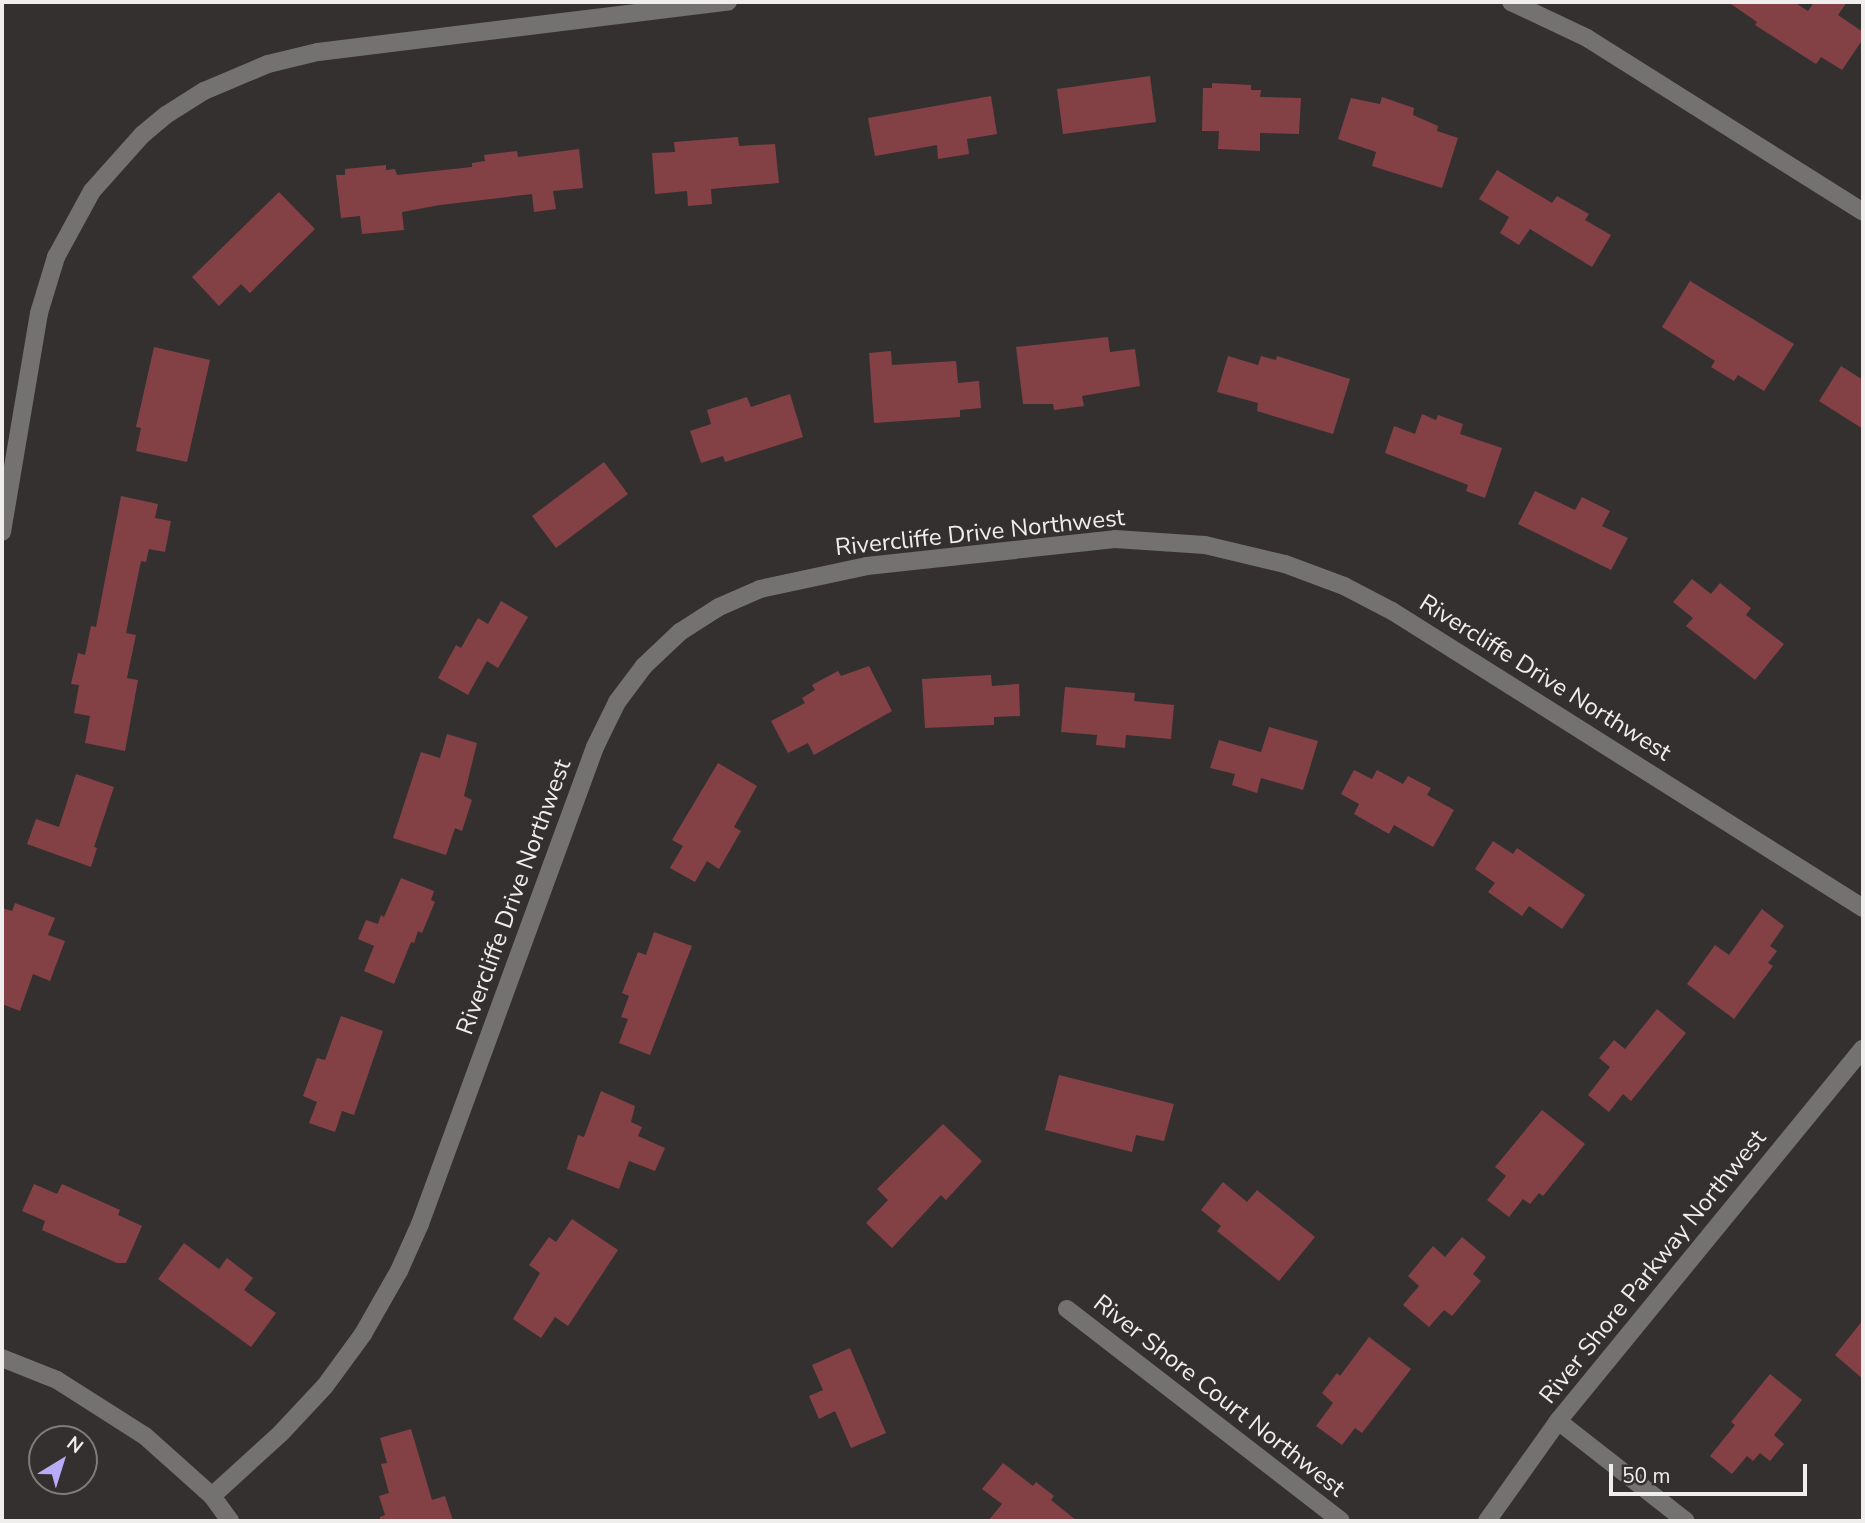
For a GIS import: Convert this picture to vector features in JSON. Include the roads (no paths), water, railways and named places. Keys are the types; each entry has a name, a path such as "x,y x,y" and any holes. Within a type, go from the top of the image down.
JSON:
{"street":[{"path":"2,532 38,313 56,257 92,191 142,135 166,115 204,91 268,64 318,52 728,2"},
{"path":"1511,2 1587,38 1863,212"},
{"name":"Rivercliffe Drive Northwest","path":"212,1496 281,1433 325,1386 363,1334 399,1271 421,1224 595,747 617,702 644,666 680,632 719,607 760,589 867,566 1115,539 1205,545 1284,564 1344,586 1392,611 1863,908"},
{"name":"River Shore Parkway Northwest","path":"1488,1521 1558,1420 1863,1049"},
{"name":"River Shore Court Northwest","path":"1067,1309 1340,1521"},
{"path":"2,1358 57,1381 99,1404 145,1436 212,1496 230,1521"},
{"path":"1558,1420 1686,1521"}]}
